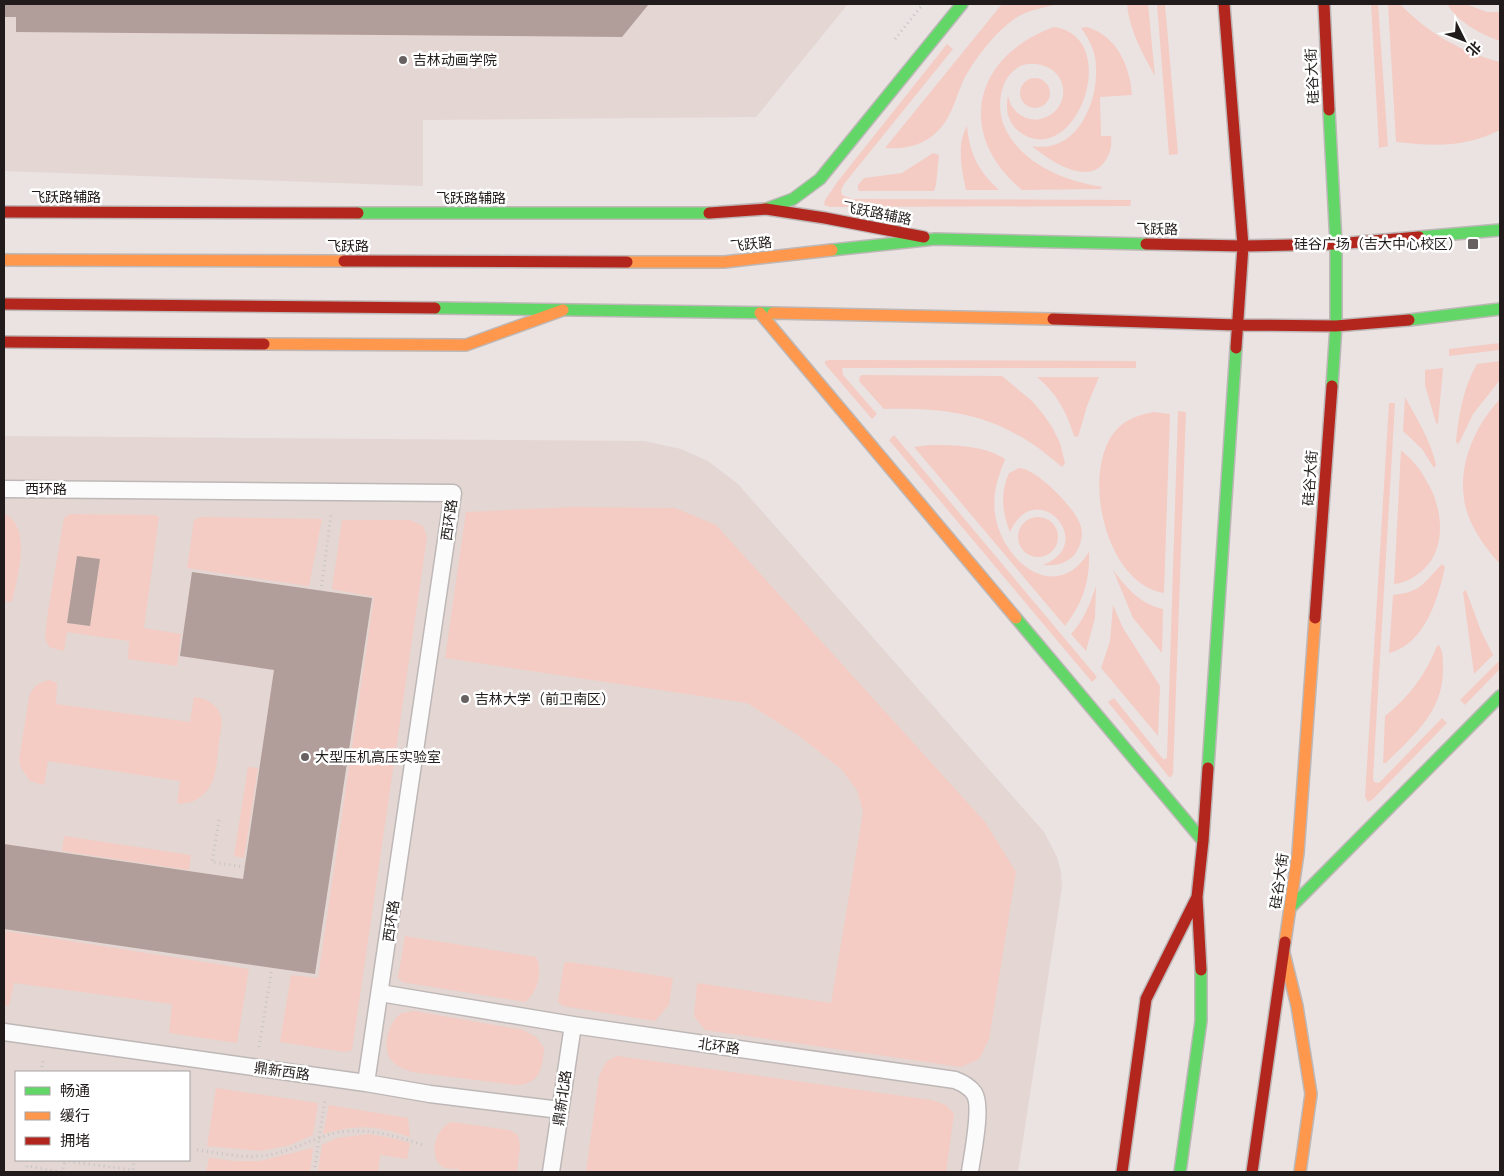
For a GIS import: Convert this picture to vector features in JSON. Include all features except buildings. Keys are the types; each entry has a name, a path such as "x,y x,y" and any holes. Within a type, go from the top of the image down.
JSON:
{"main road":[{"path":"766,209 793,199 820,179 962,4"},
{"path":"1180,1172 1201,1021 1201,973 1197,897 1203,842 1243,246 1224,4"},
{"name":"硅谷大街","path":"1252,1172 1298,853 1336,326 1336,244 1324,4"},
{"name":"飞跃路辅路","path":"4,212 692,214 766,209 935,239"},
{"name":"飞跃路","path":"4,260 724,262 935,239 1243,246 1336,244 1500,230"},
{"path":"4,304 760,313 1336,326 1430,318 1500,309"},
{"path":"4,342 466,345 563,310"},
{"path":"760,313 1203,842"},
{"path":"1290,908 1500,696"},
{"path":"1122,1172 1146,999 1197,897"},
{"name":"硅谷大街","path":"1284,953 1297,1006 1311,1094 1300,1172"}],"lane":[{"name":"西环路","path":"4,489 453,493 380,992"},
{"name":"北环路","path":"380,992 573,1025 955,1080 966,1085 976,1095 978,1108 970,1172"},
{"path":"366,1083 380,992"},
{"name":"鼎新北路","path":"551,1172 573,1025"},
{"name":"鼎新西路","path":"4,1032 366,1083 430,1094 560,1110"}],"path":[{"path":"895,39 923,4"},
{"path":"321,591 331,514"},
{"path":"219,820 212,862 245,867"},
{"path":"260,1044 272,968"},
{"path":"41,1071 44,1057"},
{"path":"314,1172 325,1100"},
{"path":"197,1150 240,1156 264,1156 339,1132 364,1131 394,1135 423,1145"},
{"path":"26,1172 28,1166 62,1172 64,1161 133,1170 134,1161"},
{"path":"97,1172 98,1165"}],"shaded area":[{"name":"吉林动画学院","path":"4,4 848,4 756,117 423,120 423,186 4,171"},
{"path":"1002,4 1061,4 1023,14 1014,19 997,34 969,70 946,120 931,137 909,147 885,148"},
{"path":"1127,4 1148,4 1155,76 1133,32"},
{"path":"1157,4 1165,4 1178,154 1169,155"},
{"path":"1371,4 1378,4 1388,146 1379,148"},
{"path":"1388,4 1400,4 1422,24 1459,47 1500,62 1500,130 1462,143 1437,145 1396,142"},
{"path":"1447,4 1466,4 1487,12 1500,12 1500,41 1470,27"},
{"path":"1054,27 1075,36 1086,53 1089,75 1084,98 1074,118 1059,133 1041,139 1021,133 1013,125 1007,111 1008,96 1014,109 1022,116 1031,119 1041,119 1050,115 1062,101 1061,81 1056,73 1041,65 1029,64 1018,67 1010,74 1005,83 1001,94 1001,117 1012,141 1033,161 1059,175 1102,187 1101,189 1022,190 1001,168 987,145 981,121 982,98 991,77 1005,57 1027,40"},
{"path":"1087,27 1106,37 1120,54 1128,73 1132,95 1100,97 1101,136 1111,136 1110,150 1100,167 1091,171 1081,172 1059,165 1032,146 1047,146 1061,142 1072,134 1088,110 1096,81 1096,67 1092,47 1081,28"},
{"path":"947,44 953,49 844,184 841,190 842,195 852,199 1131,200 1130,206 830,207 824,205 825,200 838,181"},
{"path":"1035,78 1046,82 1050,93 1046,104 1035,108 1024,104 1020,93 1024,82"},
{"path":"967,126 970,145 980,169 999,190 966,190 961,149"},
{"path":"933,153 939,155 934,191 858,190 858,185 864,178 902,173"},
{"path":"1500,343 1500,350 1449,356 1449,349"},
{"path":"825,361 1136,361 1136,368 842,368 843,375 877,414 872,419 825,364"},
{"path":"1500,361 1500,380 1473,414 1457,444 1460,411 1472,373 1477,364"},
{"path":"1443,368 1438,424 1436,423 1425,385 1425,370"},
{"path":"862,375 1002,376 1032,401 1043,414 1060,443 1065,463 1062,467 1035,446 1013,433 996,424 978,418 942,411 884,409 859,381"},
{"path":"1037,377 1099,377 1087,406 1078,437 1074,436 1068,419 1055,396"},
{"path":"1405,397 1431,447 1436,465 1434,468 1422,449 1403,431"},
{"path":"1500,399 1500,564 1483,543 1470,520 1463,488 1467,455 1473,440 1490,411"},
{"path":"1389,403 1395,403 1374,782 1378,783 1381,781 1442,718 1447,723 1368,802 1365,797"},
{"path":"1178,411 1186,412 1173,774 1169,777 1108,702 1114,698 1163,759 1166,759"},
{"path":"1153,412 1170,414 1164,593 1143,585 1126,569 1113,547 1104,522 1100,495 1100,469 1106,446 1118,428 1126,422 1134,417"},
{"path":"894,435 1097,677 1092,682 889,440"},
{"name":"吉林大学（前卫南区）","path":"4,436 644,441 681,449 708,461 738,484 1044,832 1057,857 1062,887 1018,1172 4,1172"},
{"path":"930,445 978,448 997,454 1005,459 996,488 995,514 1000,532 1008,548 1019,561 1032,571 1047,576 1061,575 1076,568 1089,552 1087,582 1081,600 1065,626 914,447"},
{"path":"1401,450 1412,460 1424,476 1436,501 1440,525 1437,549 1432,560 1417,575 1394,584"},
{"path":"1019,468 1035,474 1054,490 1077,517 1082,536 1075,554 1065,562 1056,565 1043,565 1059,555 1065,543 1064,530 1057,519 1047,511 1034,510 1021,516 1010,532 1005,517 1003,495 1009,473"},
{"path":"573,507 675,508 716,525 985,822 1016,872 989,1039 979,1059 961,1067 705,1030 694,1016 697,983 831,1003 863,812 857,790 841,769 798,735 747,703 445,658 466,512"},
{"path":"4,513 13,520 21,541 21,554 12,602 4,601"},
{"path":"70,514 154,515 159,517 144,628 181,634 177,666 128,659 129,641 67,632 64,651 49,647 45,638 48,611 64,518","holes":["77,556 100,560 90,626 67,623"]},
{"path":"200,517 322,519 309,586 187,568 194,520"},
{"path":"1038,517 1052,523 1058,537 1052,551 1038,557 1024,551 1018,537 1024,523"},
{"path":"342,520 410,520 423,526 427,537 352,1050 345,1052 280,1042 291,975 318,978 374,597 332,589"},
{"path":"1442,564 1445,567 1442,580 1428,619 1412,640 1401,648 1389,653 1393,595 1410,592 1421,586"},
{"path":"1113,570 1129,589 1141,599 1148,604 1163,609 1162,653 1133,618"},
{"path":"1096,586 1095,618 1086,651 1071,634 1086,612"},
{"path":"1466,590 1481,631 1493,655 1474,674 1463,592"},
{"path":"1113,605 1123,628 1160,686 1158,736 1101,668 1110,641"},
{"path":"1439,645 1443,659 1442,683 1433,710 1417,732 1386,763 1383,763 1385,716 1402,701 1416,684"},
{"path":"1500,660 1500,669 1465,705 1460,700"},
{"path":"50,680 57,683 56,704 190,722 194,697 210,702 217,708 222,722 215,773 210,787 196,800 188,803 177,803 180,781 48,761 44,785 30,781 21,768 19,760 29,697 37,685"},
{"path":"248,767 258,768 244,858 234,856"},
{"path":"64,836 191,855 189,870 62,851"},
{"path":"6,931 249,969 237,1043 169,1033 172,1004 14,983 9,1006 4,1005 4,941"},
{"path":"405,936 536,957 539,975 536,987 525,1002 402,982 398,977"},
{"path":"569,962 673,978 669,1005 655,1021 563,1006 558,1002 564,963"},
{"path":"414,1011 523,1030 536,1037 544,1048 539,1074 531,1082 516,1085 412,1072 400,1067 388,1055 388,1035 397,1017 402,1013"},
{"path":"617,1056 931,1100 946,1105 954,1114 946,1172 586,1172 599,1076 606,1062"},
{"path":"216,1088 318,1103 313,1135 290,1145 261,1151 207,1146"},
{"path":"329,1105 408,1118 410,1137 387,1130 366,1127 323,1134"},
{"path":"452,1122 509,1130 518,1135 520,1146 517,1172 459,1172 459,1169 443,1167 435,1157 436,1143 442,1129"},
{"path":"369,1134 410,1143 407,1159 380,1155 378,1172 318,1172 322,1145 337,1138"},
{"path":"313,1148 310,1172 206,1172 209,1158 260,1161"}],"traffic: fast":[{"path":"766,209 793,199 820,179 962,4"},
{"path":"1329,110 1336,244 1336,326 1332,386"},
{"path":"358,213 709,213"},
{"path":"1419,237 1500,230"},
{"path":"832,250 935,239 1146,244"},
{"path":"435,308 773,313"},
{"path":"1409,320 1500,309"},
{"path":"1208,768 1236,348"},
{"path":"1016,618 1203,841"},
{"path":"1290,908 1500,696"},
{"path":"1180,1172 1201,1021 1201,970"}],"traffic: slow":[{"path":"627,262 724,262 832,250"},
{"path":"4,260 344,261"},
{"path":"264,344 466,345 563,310"},
{"path":"760,313 1016,618"},
{"path":"773,313 1053,319"},
{"path":"1285,942 1298,853 1315,618"},
{"path":"1284,953 1297,1006 1311,1094 1300,1172"}],"traffic: jam":[{"path":"1224,4 1243,246 1236,348"},
{"path":"1324,4 1329,110"},
{"path":"709,213 766,209 924,237"},
{"path":"4,212 358,213"},
{"path":"1146,244 1243,246 1336,244 1419,237"},
{"path":"344,261 627,262"},
{"path":"4,304 435,308"},
{"path":"1053,319 1336,326 1409,320"},
{"path":"4,342 264,344"},
{"path":"1315,618 1332,386"},
{"path":"1201,970 1197,897 1208,768"},
{"path":"1122,1172 1146,999 1197,897"},
{"path":"1252,1172 1285,942"}],"place":[{"name":"吉林动画学院","path":"403,60"},
{"name":"硅谷广场（吉大中心校区）","path":"1473,244"},
{"name":"吉林大学（前卫南区）","path":"465,699"},
{"name":"大型压机高压实验室","path":"305,757"}]}
